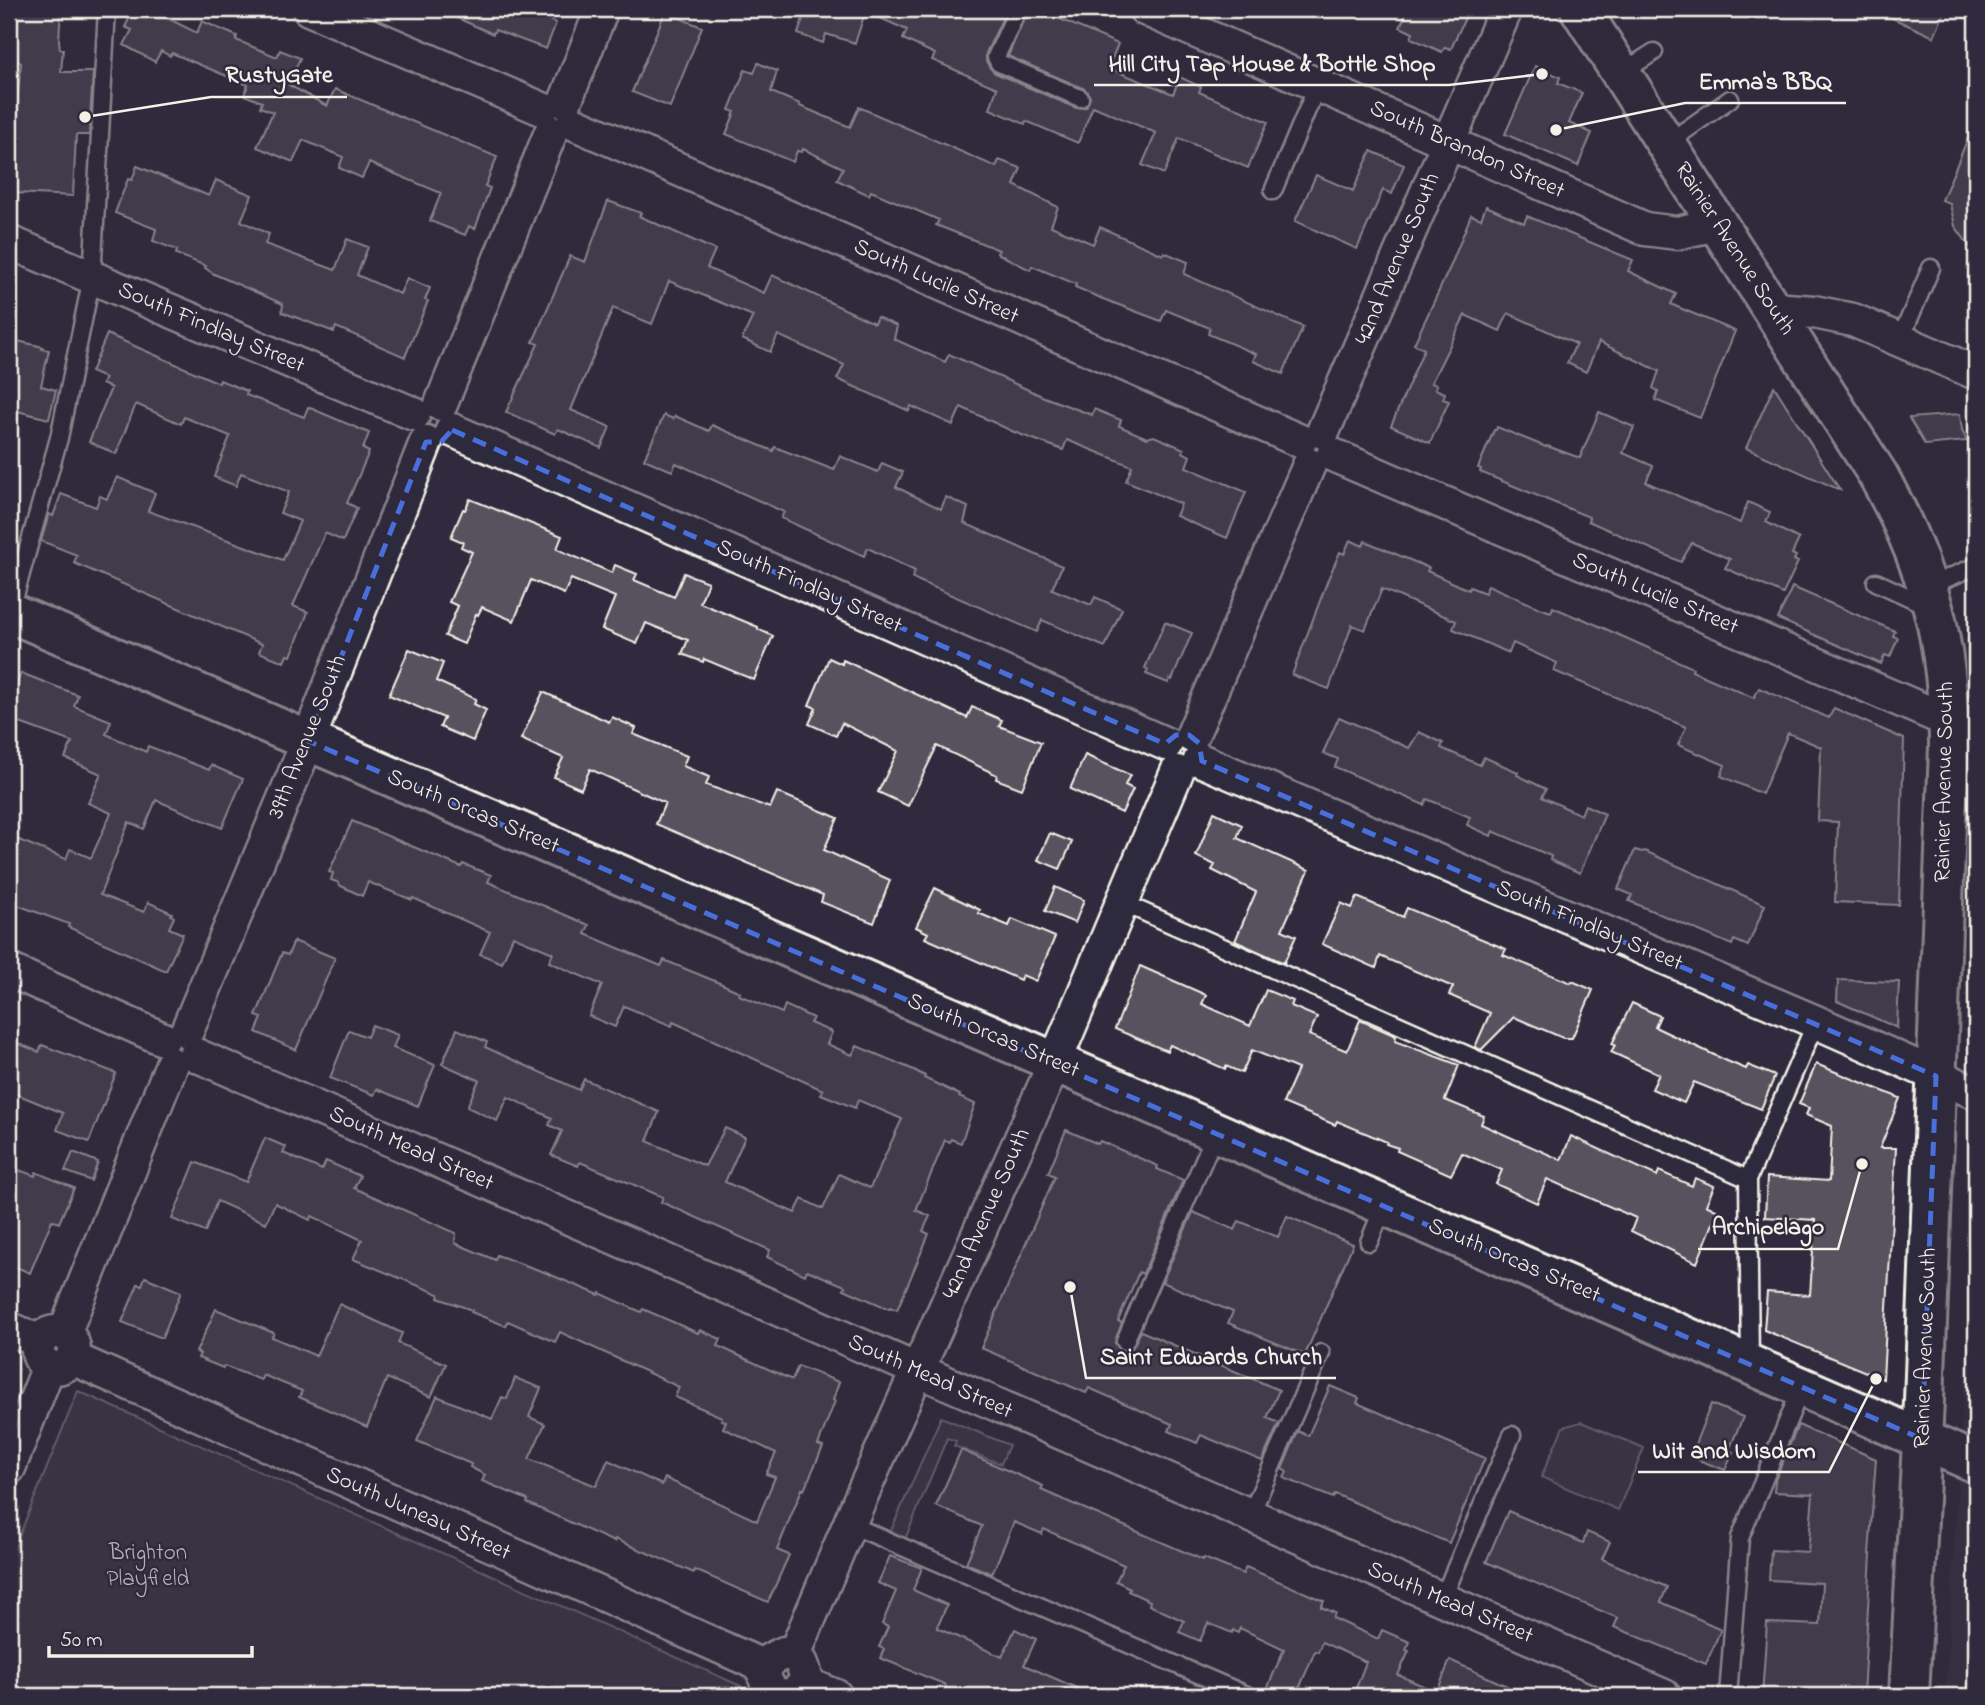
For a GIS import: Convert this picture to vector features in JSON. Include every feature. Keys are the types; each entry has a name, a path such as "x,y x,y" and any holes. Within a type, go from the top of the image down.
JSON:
{"street":[{"name":"South Lucile Street","path":"309,9 1963,727"},
{"name":"39th Avenue South","path":"9,1468 179,1047 308,741 433,422 602,9"},
{"name":"South Brandon Street","path":"1145,9 1645,229 1677,233 1717,224"},
{"name":"42nd Avenue South","path":"784,1679 916,1371 1055,1062 1184,753 1506,9"},
{"name":"Rainier Avenue South","path":"1580,9 1878,475 1915,548 1932,598 1946,666 1963,727 1936,1076 1909,1696"},
{"name":"South Findlay Street","path":"9,242 433,422 1184,753 1816,1022 1976,1093"},
{"path":"1772,309 1814,312 1853,320 1976,373"},
{"name":"South Orcas Street","path":"9,612 1055,1062 1976,1463"},
{"name":"South Mead Street","path":"9,970 916,1371 1664,1696"},
{"name":"South Juneau Street","path":"9,1328 784,1679 836,1696"}],"lane":[{"path":"9,612 59,438 92,277 107,9"},
{"path":"1018,9 996,57 999,63 1080,98"},
{"path":"1621,73 1654,52"},
{"path":"1273,191 1318,84"},
{"path":"1666,144 1730,99"},
{"path":"1900,340 1931,268"},
{"path":"1876,582 1932,598 1976,566"},
{"path":"1123,903 1748,1179"},
{"path":"1750,1363 1748,1179 1816,1022"},
{"path":"1125,1342 1216,1132"},
{"path":"1369,1242 1385,1205"},
{"path":"1250,1516 1321,1353"},
{"path":"1728,1696 1740,1538 1802,1386"},
{"path":"1442,1600 1512,1435"},
{"path":"849,1524 1248,1696"}],"highlighted area":[{"path":"452,430 1165,744 1176,735 1189,735 1199,743 1202,761 1936,1076 1922,1439 308,741 426,442 441,442"}],"shaded area":[{"path":"1976,1185 1976,1696 1945,1696"}],"green space":[{"name":"Brighton Playfield","path":"78,1391 741,1686 737,1696 9,1696 9,1561"},
{"path":"941,1417 1009,1445 1001,1464 954,1446 956,1441 947,1438 904,1542 889,1535"},
{"path":"1581,1422 1644,1448 1618,1510 1541,1477 1563,1427"}],"building":[{"path":"14,9 61,9 61,72 93,72 89,135 76,135 73,196 16,193 19,131 17,101 21,63 11,57"},
{"path":"134,9 149,9 197,33 202,21 237,36 236,40 277,57 280,50 300,58 289,85 327,106 335,89 497,157 485,186 490,188 475,229 469,226 465,235 430,221 441,193 369,163 362,178 339,168 343,157 303,140 293,162 257,147 273,112 260,107 262,102 244,95 248,85 172,53 170,56 161,51 155,62 124,45 132,30 125,27"},
{"path":"437,9 556,9 551,21 556,23 546,49 495,30 493,34"},
{"path":"806,9 852,9 865,13 855,43 826,34 823,43 798,34"},
{"path":"860,9 1007,9 986,53 990,68 995,73 1076,108 1086,107 1090,97 1085,89 1008,56 1028,9 1037,9 1118,44 1108,68 1173,94 1180,77 1201,87 1199,92 1268,122 1248,168 1179,138 1164,174 1142,165 1156,133 1093,106 1078,143 1026,121 1025,124 990,109 997,88 932,60 935,54 903,39 907,30"},
{"path":"1408,9 1469,9 1451,49 1445,47 1442,52 1411,38 1413,33 1400,27"},
{"path":"1872,9 1946,9 1934,37"},
{"path":"665,12 702,27 670,107 632,92"},
{"path":"758,63 777,71 771,92 850,127 859,107 996,167 999,160 1021,168 1014,185 1058,207 1051,226 1093,244 1100,227 1163,255 1164,252 1188,262 1184,274 1303,327 1283,374 1253,361 1256,354 1208,334 1210,328 1166,310 1161,321 1103,299 1075,287 1076,284 1032,266 1030,270 997,253 999,250 936,225 939,220 871,191 869,195 837,180 843,168 803,149 802,152 797,151 793,162 726,134 735,112 729,110 745,70 754,73"},
{"path":"1535,66 1560,77 1558,83 1582,93 1569,123 1592,133 1578,166 1505,134"},
{"path":"1976,119 1976,255 1955,226 1950,204 1942,200"},
{"path":"1371,151 1404,165 1392,194 1383,190 1357,249 1295,221 1316,175 1353,191"},
{"path":"137,166 209,196 216,180 252,195 241,221 269,234 265,244 335,270 347,239 368,247 357,275 400,294 407,278 430,288 425,300 428,301 405,357 336,327 334,332 282,312 283,304 214,274 205,268 206,266 176,254 177,250 153,241 156,229 115,213 128,179 132,180"},
{"path":"608,201 641,213 639,216 715,250 707,268 764,293 772,275 874,323 877,317 897,326 894,339 945,362 949,354 1044,397 1092,415 1094,409 1121,420 1119,426 1147,438 1154,436 1184,449 1183,452 1190,456 1186,467 1246,492 1227,538 1176,516 1181,504 1126,481 1132,466 1067,440 1063,450 1014,432 961,407 953,425 911,406 909,411 837,379 844,365 778,335 770,352 742,339 753,316 669,281 652,324 613,308 571,410 610,427 601,448 558,429 555,434 506,412 538,344 533,342 570,256 585,262"},
{"path":"1486,206 1524,223 1527,216 1633,260 1628,271 1676,294 1671,304 1735,331 1700,418 1655,400 1658,391 1653,388 1659,371 1599,342 1586,372 1567,363 1576,344 1508,313 1500,331 1465,315 1431,383 1437,385 1435,389 1445,393 1443,399 1449,401 1430,443 1391,426 1424,349 1414,344 1471,215 1481,219"},
{"path":"107,334 219,383 220,380 247,391 246,395 304,417 308,407 369,433 363,449 369,452 347,503 357,508 343,541 325,533 293,606 308,612 291,656 287,655 284,662 259,652 262,644 74,563 77,555 41,541 49,514 53,516 61,494 96,507 100,496 107,499 117,477 155,493 148,511 283,560 300,521 280,513 289,492 241,473 236,486 214,477 230,436 184,417 181,424 136,404 116,454 89,442 111,388 102,384 105,378 91,372"},
{"path":"9,339 49,350 41,386 56,390 49,419 9,409"},
{"path":"1774,386 1840,490 1746,448"},
{"path":"1599,412 1634,427 1623,453 1653,466 1646,482 1740,523 1748,502 1770,512 1766,522 1799,539 1792,554 1798,562 1783,594 1725,568 1730,559 1692,543 1681,562 1588,521 1589,517 1480,472 1481,469 1478,468 1497,427 1580,458"},
{"path":"1960,414 1967,441 1925,445 1909,418"},
{"path":"664,415 673,419 675,416 709,431 712,425 773,451 775,447 834,470 840,456 878,472 882,463 903,472 896,487 941,509 946,497 968,507 964,523 1062,566 1052,589 1091,605 1095,597 1122,609 1105,647 1042,620 1037,632 912,578 915,571 868,548 864,556 781,518 784,512 676,463 672,471 644,459"},
{"path":"470,499 562,536 557,549 612,573 615,565 637,574 634,580 674,597 684,573 708,582 700,603 773,636 754,680 704,659 703,662 682,654 688,640 646,623 637,644 602,629 615,597 571,579 564,594 531,580 514,621 482,607 478,615 476,614 464,644 445,636 458,606 449,602 472,552 461,547 463,542 451,537"},
{"path":"1350,540 1363,546 1365,541 1429,568 1427,571 1469,590 1470,587 1485,593 1488,585 1551,612 1553,607 1579,617 1754,698 1759,688 1829,718 1834,708 1904,739 1899,905 1835,902 1838,822 1818,821 1821,747 1788,733 1762,794 1721,776 1725,765 1678,745 1686,727 1554,671 1557,663 1513,643 1509,653 1453,629 1456,621 1382,589 1365,630 1352,625 1329,689 1292,675 1329,577 1340,552 1344,554"},
{"path":"1792,587 1895,631 1893,636 1898,638 1890,657 1885,655 1881,664 1778,619"},
{"path":"1165,622 1192,633 1172,680 1168,683 1146,674 1148,670 1145,668"},
{"path":"409,649 443,663 436,681 476,699 474,704 486,710 473,741 440,727 444,718 389,695"},
{"path":"829,658 842,664 843,660 967,718 972,707 1002,720 999,726 1041,742 1022,789 996,779 997,775 937,746 908,806 878,792 898,751 842,723 836,736 809,724 816,708 809,705"},
{"path":"21,673 78,695 74,706 111,721 106,734 146,752 148,746 209,770 211,765 243,779 222,828 156,800 144,829 129,822 100,895 144,912 148,902 172,913 174,917 169,928 183,934 166,971 68,927 69,924 9,902 9,836 66,859 70,849 91,858 111,813 88,803 101,774 65,758 72,742 9,719 9,705"},
{"path":"543,692 609,722 612,717 636,728 633,734 687,756 683,766 709,777 706,785 770,808 777,792 838,818 824,850 890,880 874,923 821,902 823,895 656,824 665,803 590,769 581,789 554,777 563,758 521,739"},
{"path":"1339,717 1409,748 1419,732 1443,743 1441,748 1480,765 1484,757 1518,772 1517,775 1546,789 1542,797 1581,815 1585,805 1605,814 1580,873 1550,860 1551,856 1493,831 1491,836 1467,825 1470,817 1427,799 1424,805 1335,767 1338,759 1323,753"},
{"path":"1085,755 1130,775 1125,785 1133,789 1122,813 1070,789"},
{"path":"1214,812 1242,825 1237,838 1309,870 1282,930 1296,936 1284,963 1235,941 1256,892 1212,870 1215,865 1196,856"},
{"path":"352,821 461,867 463,864 491,875 488,882 589,925 585,934 661,966 664,960 782,1013 785,1005 813,1018 810,1023 832,1032 827,1044 852,1055 857,1046 914,1070 925,1076 924,1078 975,1104 961,1143 945,1140 916,1210 930,1216 923,1231 929,1234 897,1310 844,1289 845,1286 807,1270 805,1275 767,1257 770,1250 661,1202 663,1197 580,1162 578,1166 551,1155 562,1131 549,1125 552,1118 508,1097 497,1121 467,1107 479,1080 442,1064 457,1029 487,1042 485,1047 579,1090 584,1079 659,1112 647,1141 705,1166 725,1128 745,1137 725,1182 795,1213 802,1199 823,1209 839,1174 870,1188 902,1119 858,1100 855,1108 821,1094 823,1090 673,1022 672,1026 624,1006 615,1027 589,1016 602,985 549,962 553,953 513,936 502,963 480,954 490,932 413,898 412,900 368,882 362,896 339,885 331,880 333,873 329,872"},
{"path":"1050,833 1072,842 1060,869 1038,860"},
{"path":"1635,850 1645,851 1765,905 1748,946 1734,940 1732,945 1629,901 1632,895 1618,889"},
{"path":"1055,887 1084,900 1075,923 1045,911"},
{"path":"935,888 980,910 978,913 1009,926 1012,919 1055,937 1036,981 1022,975 1020,980 925,938 928,933 916,927"},
{"path":"1357,897 1403,917 1407,908 1506,949 1503,955 1593,990 1572,1038 1563,1038 1514,1017 1481,1050 1475,1047 1490,1013 1449,995 1453,987 1380,956 1376,968 1322,944 1341,903 1352,908"},
{"path":"294,941 335,958 296,1050 256,1032 262,1018 256,1016 274,972 282,953 288,955"},
{"path":"1140,966 1206,995 1202,1004 1250,1026 1266,990 1293,1001 1291,1006 1317,1017 1309,1035 1347,1051 1360,1020 1396,1036 1395,1041 1459,1065 1445,1100 1484,1116 1481,1124 1561,1160 1571,1136 1657,1176 1659,1171 1692,1186 1695,1178 1714,1186 1706,1205 1718,1211 1697,1263 1631,1231 1636,1218 1547,1179 1537,1203 1496,1184 1502,1170 1462,1153 1451,1175 1397,1151 1398,1148 1386,1144 1387,1142 1337,1121 1335,1125 1283,1103 1298,1069 1252,1050 1242,1073 1226,1066 1225,1069 1170,1045 1167,1051 1115,1029"},
{"path":"1838,980 1899,982 1897,1028 1837,1001"},
{"path":"1632,1003 1660,1016 1655,1027 1746,1069 1748,1065 1775,1076 1761,1109 1694,1082 1684,1103 1652,1089 1659,1074 1611,1052 1615,1045 1612,1044"},
{"path":"372,1025 398,1035 393,1048 435,1065 418,1106 377,1089 374,1095 330,1078 349,1030 367,1037"},
{"path":"15,1042 39,1052 42,1045 116,1073 89,1142 57,1130 63,1113 9,1091 9,1059"},
{"path":"1816,1064 1900,1098 1880,1148 1896,1148 1883,1379 1764,1330 1767,1292 1810,1295 1815,1220 1765,1217 1767,1177 1829,1181 1832,1126 1806,1115 1809,1108 1799,1104"},
{"path":"1066,1130 1098,1144 1100,1141 1183,1180 1143,1274 1139,1272 1118,1321 1122,1323 1115,1343 1121,1351 1131,1350 1141,1331 1279,1390 1267,1418 1279,1423 1262,1461 1201,1435 1197,1443 1169,1431 1172,1424 1089,1388 1086,1393 981,1348 1055,1176 1048,1173"},
{"path":"265,1138 286,1147 283,1153 322,1170 326,1161 360,1176 354,1188 456,1233 455,1243 495,1260 497,1255 544,1272 698,1333 700,1330 721,1339 718,1346 792,1380 798,1366 839,1382 833,1400 835,1401 818,1445 823,1447 777,1550 789,1555 768,1602 695,1570 694,1573 615,1539 614,1542 527,1503 528,1500 482,1481 485,1475 470,1467 471,1464 417,1441 437,1396 492,1419 502,1397 507,1399 515,1378 541,1388 529,1417 545,1424 529,1459 596,1486 608,1460 662,1485 665,1478 757,1521 775,1477 766,1474 776,1453 723,1428 726,1421 721,1420 722,1417 675,1397 679,1387 560,1332 555,1342 508,1321 506,1326 438,1298 439,1294 353,1259 362,1240 312,1216 310,1220 275,1203 266,1223 217,1201 205,1232 172,1219 195,1162 246,1182"},
{"path":"73,1152 98,1162 91,1181 65,1171"},
{"path":"9,1170 18,1173 19,1170 35,1176 36,1172 74,1188 59,1223 52,1220 30,1273 9,1264"},
{"path":"1193,1212 1235,1230 1239,1221 1278,1237 1287,1216 1353,1244 1305,1355 1228,1323 1233,1312 1162,1282"},
{"path":"145,1277 181,1292 162,1338 122,1322 138,1284 142,1285"},
{"path":"339,1304 402,1333 398,1343 446,1364 431,1397 387,1378 367,1427 299,1397 302,1391 263,1375 261,1380 198,1358 200,1354 196,1352 216,1309 274,1333 272,1337 316,1356"},
{"path":"1330,1386 1359,1398 1357,1403 1485,1458 1449,1543 1335,1494 1333,1498 1284,1478 1287,1472 1282,1469 1298,1431 1308,1436"},
{"path":"1711,1404 1743,1417 1729,1450 1733,1452 1725,1470 1690,1457"},
{"path":"1798,1425 1876,1459 1863,1696 1762,1696 1767,1623 1820,1625 1822,1583 1769,1580 1771,1550 1808,1552 1813,1494 1774,1492 1775,1480"},
{"path":"961,1450 1043,1486 1041,1490 1203,1560 1204,1558 1243,1574 1246,1567 1324,1601 1321,1607 1335,1613 1333,1618 1378,1639 1382,1630 1410,1642 1406,1650 1409,1651 1398,1675 1437,1692 1450,1660 1529,1696 1353,1696 1366,1662 1322,1642 1318,1652 1315,1651 1296,1696 1264,1696 1284,1649 1240,1628 1238,1633 1233,1630 1232,1633 1208,1623 1200,1641 1179,1632 1184,1621 1149,1605 1150,1601 1128,1591 1130,1588 1116,1581 1124,1565 1044,1529 1042,1534 1014,1522 992,1574 966,1563 982,1526 936,1506"},
{"path":"1508,1511 1583,1543 1587,1532 1610,1542 1602,1559 1667,1587 1661,1602 1721,1629 1706,1664 1614,1627 1618,1618 1486,1562"},
{"path":"890,1556 922,1568 913,1590 947,1605 937,1628 1002,1657 1015,1629 1036,1639 1024,1665 1095,1696 942,1696 946,1687 944,1684 880,1658 884,1649 879,1647 888,1627 882,1624 896,1591 878,1583"}],"place":[{"name":"Hill City Tap House & Bottle Shop","path":"1542,74"},
{"name":"RustyGate","path":"85,117"},
{"name":"Emma's BBQ","path":"1556,130"},
{"name":"Archipelago","path":"1862,1164"},
{"name":"Saint Edwards Church","path":"1070,1287"},
{"name":"Wit and Wisdom","path":"1876,1379"}]}
